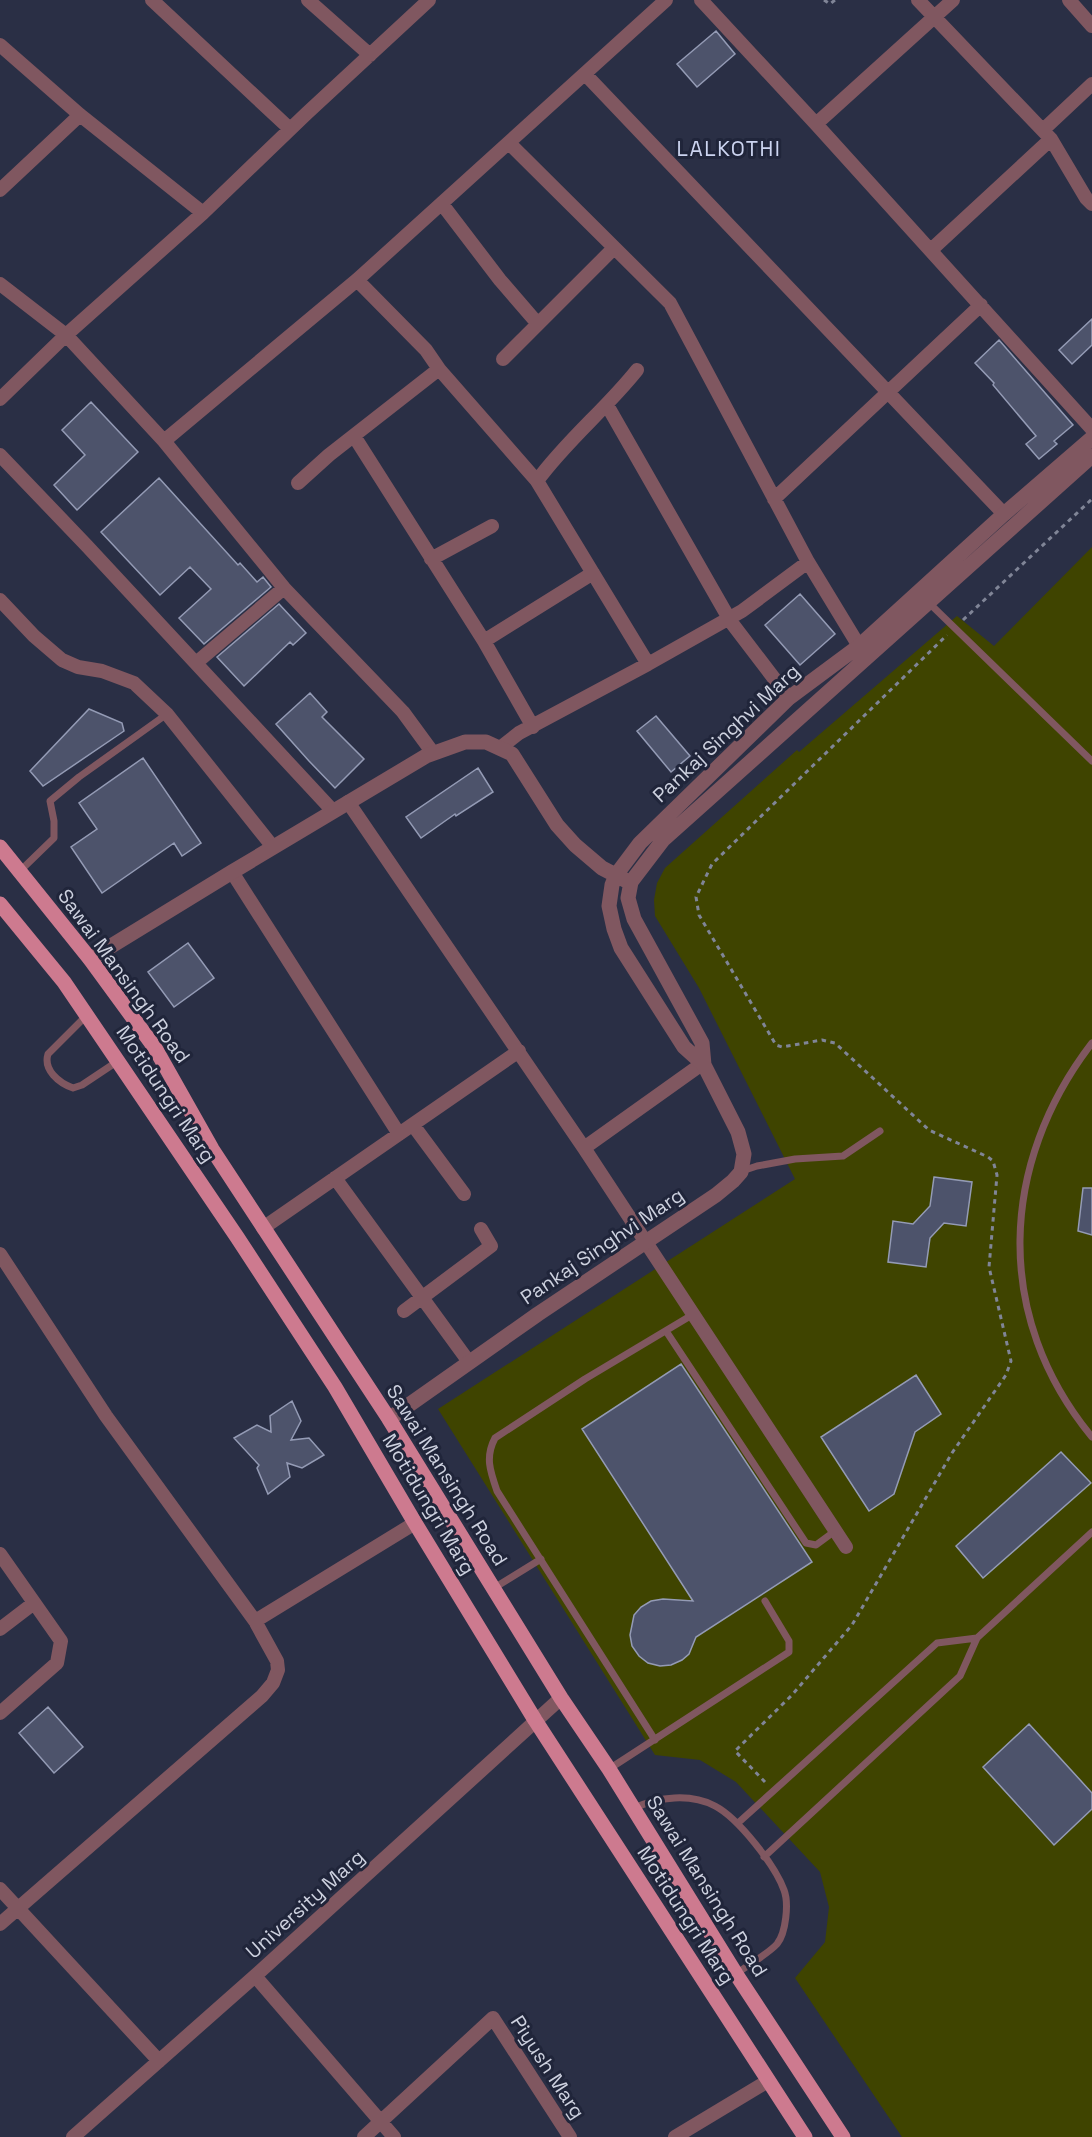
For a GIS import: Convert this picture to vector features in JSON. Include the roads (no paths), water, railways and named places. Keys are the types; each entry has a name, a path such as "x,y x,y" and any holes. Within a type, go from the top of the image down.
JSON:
{"main road":[{"name":"Sawai Mansingh Road","path":"0,846 90,959 155,1048 212,1149 389,1419 561,1698 609,1769 736,1974 843,2137"},
{"name":"Motidungri Marg","path":"0,904 64,982 237,1237 335,1388 535,1720 805,2137"}],"street":[{"path":"152,0 291,129"},
{"path":"308,0 370,55"},
{"path":"0,399 66,335 203,213 429,0"},
{"path":"164,441 357,280 666,0"},
{"path":"701,0 1092,429"},
{"path":"918,0 1047,134 1090,198"},
{"path":"816,124 952,0"},
{"path":"1069,0 1092,26"},
{"path":"0,45 80,116 203,213"},
{"path":"585,74 1009,519"},
{"path":"931,250 1047,134 1092,84"},
{"path":"0,190 80,116"},
{"path":"509,143 670,303 808,562 863,652"},
{"path":"442,204 500,280 538,324"},
{"path":"503,360 614,248"},
{"path":"357,280 426,350 439,369 537,481 648,664"},
{"path":"0,284 66,335 164,441 284,588 403,712 433,753"},
{"path":"774,499 981,305"},
{"path":"297,483 439,369"},
{"path":"537,481 552,461 607,405 637,370"},
{"path":"607,405 729,618 802,716"},
{"path":"354,436 484,641 533,727"},
{"name":"Pankaj Singhvi Marg","path":"389,1419 644,1242 716,1196 741,1172 744,1155 738,1132 704,1065 684,1047 621,948 609,906 616,875 640,843 789,698 863,652 928,602 1092,438"},
{"path":"0,455 333,811"},
{"name":"Pankaj Singhvi Marg","path":"704,1065 702,1043 634,919 628,898 631,882 663,840 802,716 863,652 1009,519 1092,456"},
{"path":"431,559 492,525"},
{"path":"500,748 519,733 729,618 808,562"},
{"path":"484,641 593,573"},
{"path":"196,663 284,588"},
{"path":"0,600 52,654 78,667 102,670 134,683 167,714 273,847"},
{"path":"90,959 348,802 433,753 465,742 486,742 512,754 557,825 575,845 602,868 631,882"},
{"path":"348,802 584,1148 846,1547"},
{"path":"232,872 399,1134"},
{"path":"263,1228 519,1052"},
{"path":"584,1148 699,1066 704,1065"},
{"path":"413,1125 464,1194"},
{"path":"335,1178 469,1362"},
{"path":"404,1311 491,1246 481,1228"},
{"path":"0,1254 106,1416 255,1621 277,1661 278,1670 273,1683 262,1696 0,1924"},
{"path":"255,1621 415,1523"},
{"path":"0,1554 61,1641 57,1663 0,1713"},
{"path":"0,1629 34,1603"},
{"name":"University Marg","path":"73,2137 255,1976 561,1698"},
{"path":"0,1889 159,2061"},
{"path":"255,1976 394,2137"},
{"name":"Piyush Marg","path":"381,2122 493,2018 570,2137"},
{"path":"675,2137 768,2081"},
{"path":"364,2137 381,2122"}],"lane":[{"path":"928,602 1092,761"},
{"path":"20,870 54,838 54,821 50,801 79,777 167,714"},
{"path":"87,1016 48,1054 46,1059 51,1071 62,1083 73,1088 82,1085 118,1061"},
{"path":"1092,1043 1064,1083 1050,1109 1038,1140 1024,1194 1020,1246 1025,1298 1040,1351 1057,1385 1092,1437"},
{"path":"741,1172 757,1166 795,1159 843,1156 879,1131"},
{"path":"655,1740 497,1491 488,1465 489,1448 495,1438 585,1379 692,1315"},
{"path":"666,1331 806,1543 816,1545 836,1530"},
{"path":"765,1857 960,1676 977,1638 1092,1532"},
{"path":"493,1589 541,1559"},
{"path":"609,1769 789,1652 789,1641 765,1601"},
{"path":"738,1823 937,1643 977,1638"},
{"path":"634,1808 648,1802 686,1797 714,1806 738,1823 765,1857 785,1892 786,1919 778,1943 736,1974"}],"district":[{"name":"LALKOTHI","path":"729,148"}]}
